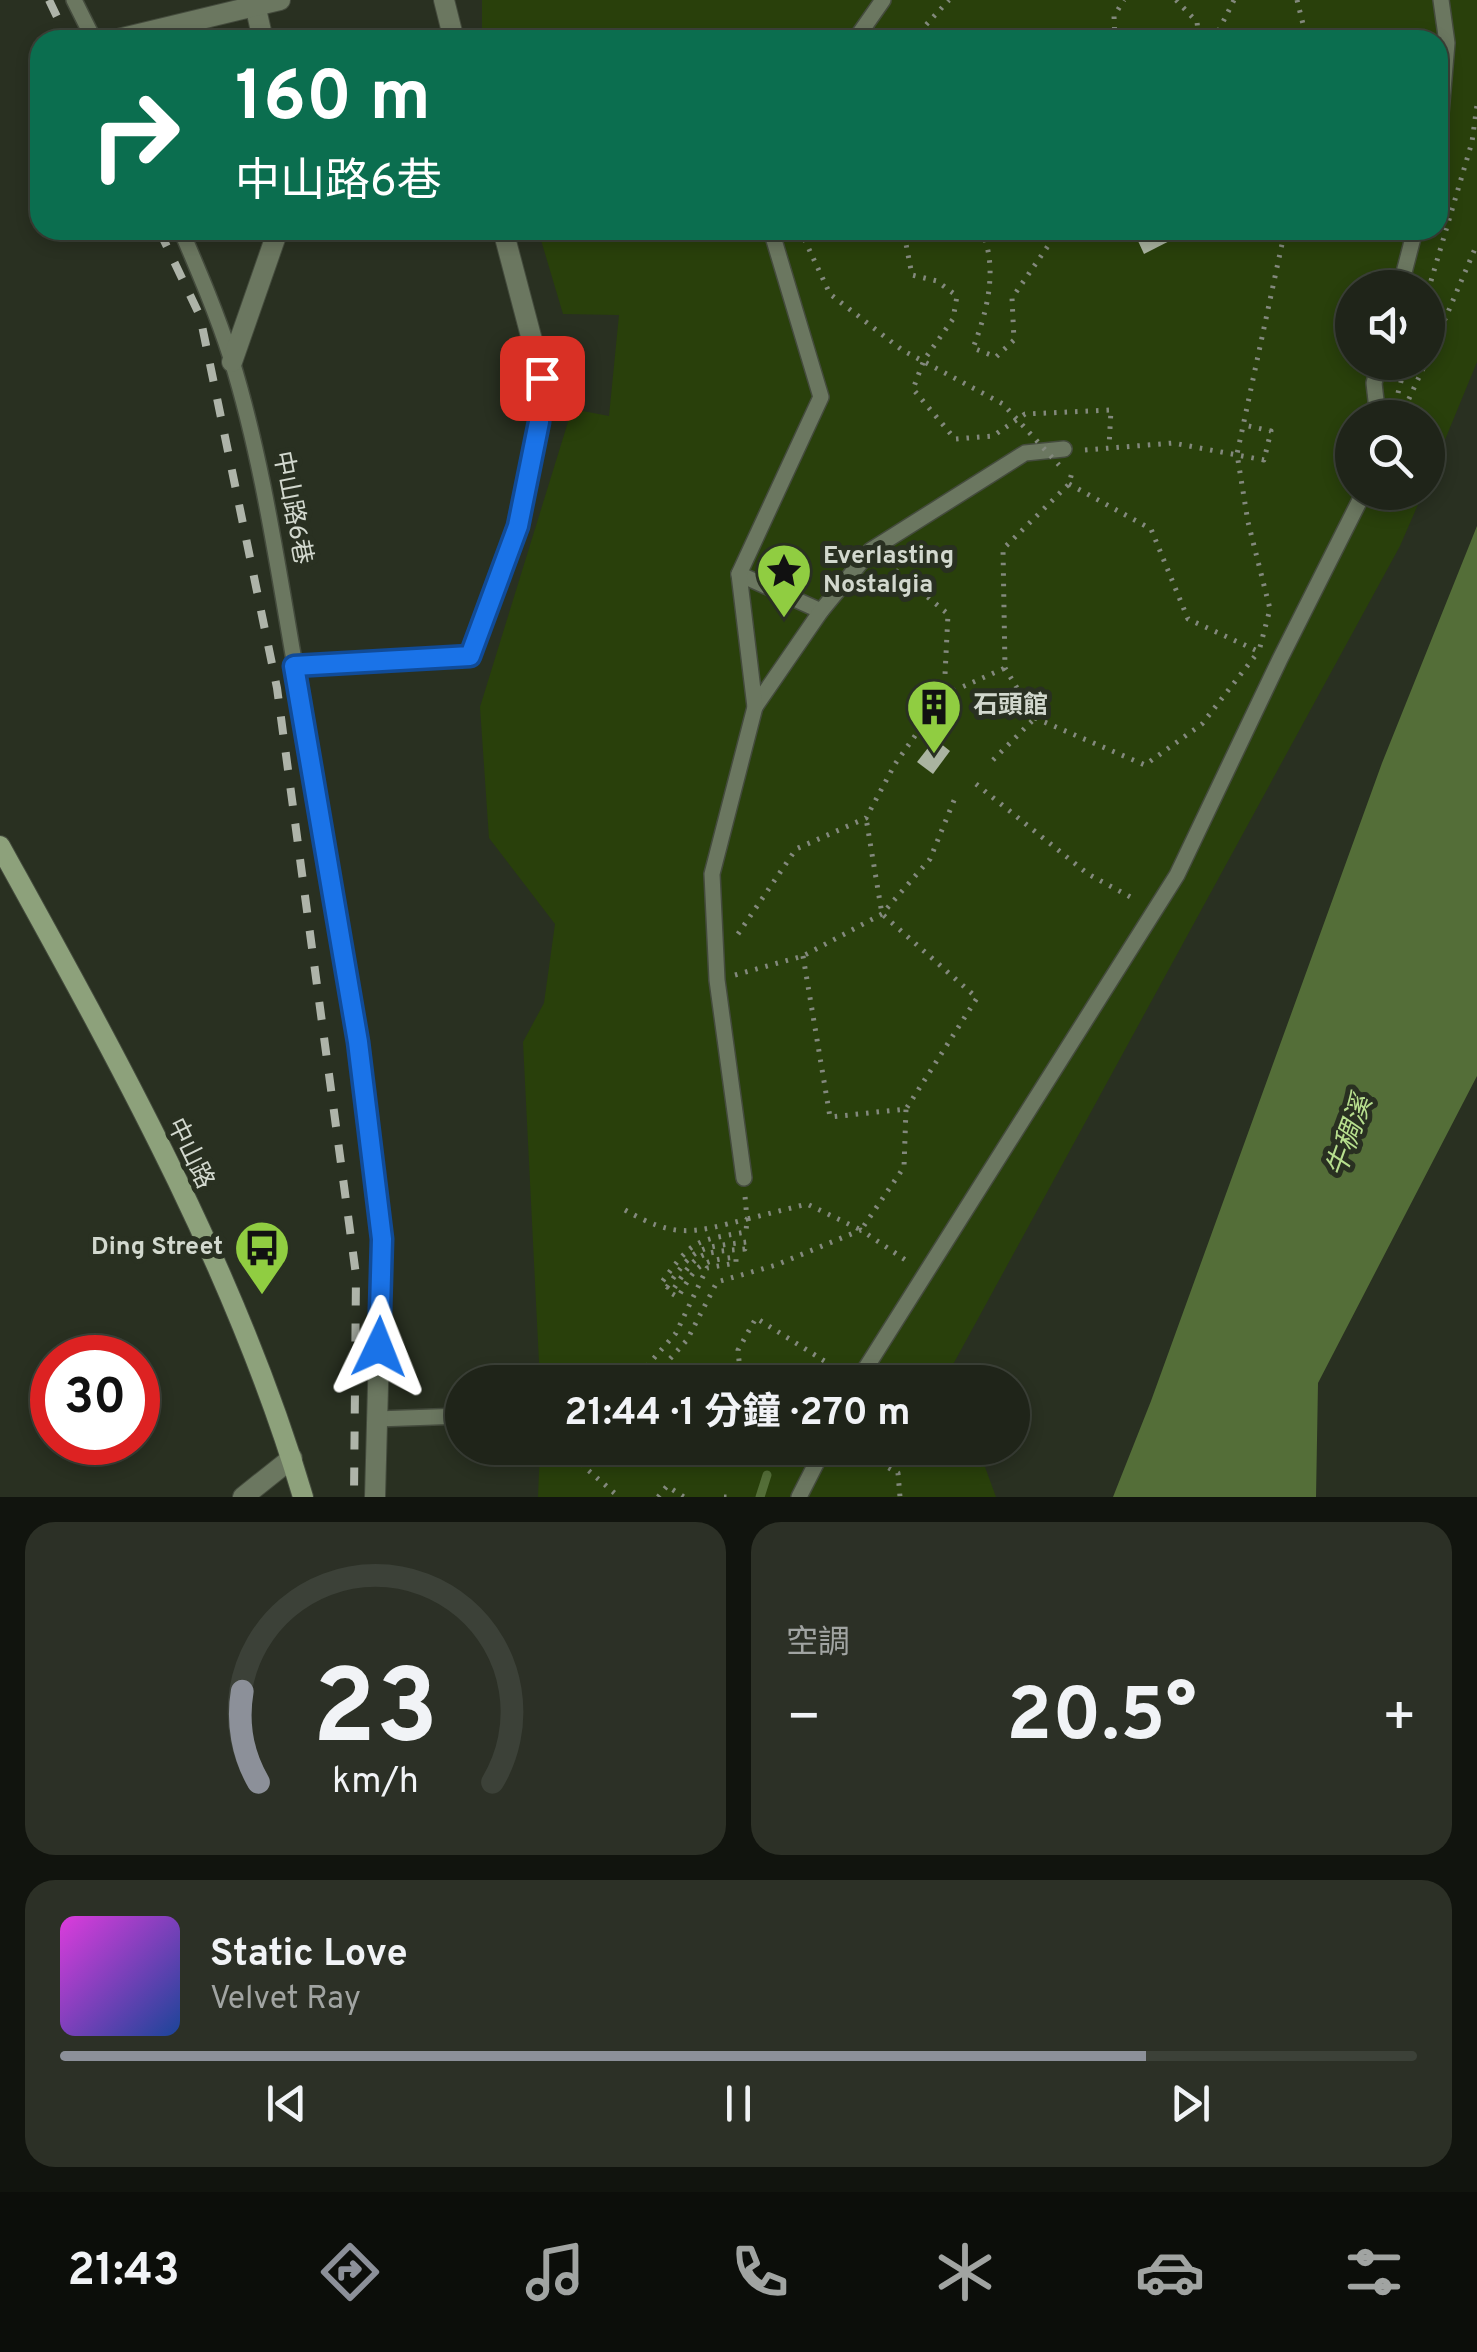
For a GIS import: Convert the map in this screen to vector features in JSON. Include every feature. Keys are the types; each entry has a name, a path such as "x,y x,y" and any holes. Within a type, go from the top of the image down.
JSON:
{"street":[{"path":"152,30 280,0"},
{"path":"444,0 452,30"},
{"path":"255,3 261,30"},
{"path":"232,362 275,240"},
{"path":"470,656 518,526 539,422 542,378 507,240"},
{"name":"中山路6巷","path":"294,666 358,1042 382,1239 374,1497"},
{"name":"中山路","path":"0,846 114,1053 247,1334 304,1497"},
{"path":"244,1497 292,1458"}],"lane":[{"path":"74,0 89,30"},
{"path":"862,30 883,0"},
{"path":"1440,0 1445,30"},
{"name":"中山路6巷","path":"185,240 214,305 264,485 294,666"},
{"path":"756,707 740,574 821,397 774,240"},
{"path":"1405,270 1413,240"},
{"path":"744,1178 717,973 712,874 756,707 821,611 870,550 1025,453 1067,455"},
{"path":"868,1365 1177,875 1355,510"},
{"path":"740,574 821,611"},
{"path":"294,666 470,656"},
{"path":"377,1419 445,1417"},
{"path":"800,1497 815,1465"}],"path":[{"path":"922,30 950,0"},
{"path":"1115,30 1114,16 1124,0"},
{"path":"1176,0 1198,22 1198,30"},
{"path":"1219,30 1234,0"},
{"path":"1297,0 1304,30"},
{"path":"1448,226 1474,142 1477,105"},
{"path":"805,240 830,294 902,350 1003,404 1067,455 1069,484 1004,549 1006,668 1035,718 1145,765 1202,724 1258,652 1270,609 1248,522 1237,454 1283,240"},
{"path":"910,240 906,244 912,275 937,281 957,296 953,319 924,360 914,390 955,438 993,436 1026,414 1112,410 1110,447"},
{"path":"983,240 990,270 986,314 973,348 996,356 1014,340 1012,298 1051,240"},
{"path":"1434,270 1444,240"},
{"path":"1445,319 1477,244"},
{"path":"1067,455 1110,447 1173,443 1264,460 1272,431 1242,424"},
{"path":"1069,484 1151,529 1188,619 1258,652"},
{"path":"870,550 948,614 944,695"},
{"path":"664,1365 686,1340 717,1282 776,1265 861,1230 904,1167 906,1110 976,998 882,914 866,818 895,764 944,695 1006,668"},
{"path":"993,760 1035,718"},
{"path":"976,784 1088,874 1143,904"},
{"path":"717,973 803,956 882,914 930,859 955,798"},
{"path":"717,973 796,849 866,818"},
{"path":"803,956 830,1117 906,1110"},
{"path":"648,1365 676,1333 707,1268 736,1262 736,1257 705,1260 695,1268 678,1297 672,1292 691,1262 702,1253 745,1249 747,1242 700,1248 687,1258 667,1286 662,1282 682,1254 698,1240 746,1232 744,1178"},
{"path":"625,1210 650,1224 681,1234 808,1204 861,1230 925,1273"},
{"path":"739,1365 738,1350 756,1318 830,1365"},
{"path":"582,1465 618,1497"},
{"path":"792,1465 810,1476"},
{"path":"883,1465 898,1473 900,1497"},
{"path":"658,1497 667,1486 684,1497"}],"shaded area":[{"path":"482,0 1477,0 1477,362 1445,440 1445,400 1335,400 1335,510 1416,510 1400,546 953,1365 539,1365 523,1042 544,1003 555,924 489,838 480,707 572,409 609,416 619,315 563,314 541,240 1448,240 1448,30 482,30"},
{"path":"539,1465 984,1465 996,1497 538,1497"}],"water":[{"name":"牛稠溪","path":"1477,526 1477,1076 1318,1383 1316,1497 1113,1497 1382,763"}],"building":[{"path":"1138,240 1171,240 1144,254"},
{"name":"石頭館","path":"935,739 950,751 933,774 917,762"}],"waterway":[{"path":"760,1497 767,1475"}],"railway":[{"path":"49,0 63,30"},
{"path":"164,240 200,316 277,688 356,1275 354,1497"}],"place":[{"name":"Everlasting Nostalgia","path":"784,620"},
{"name":"石頭館","path":"934,756"},
{"name":"Ding Street","path":"262,1297"}],"route":[{"path":"379,1347 382,1239 358,1042 294,666 470,656 518,526 539,422 542,378"}]}
